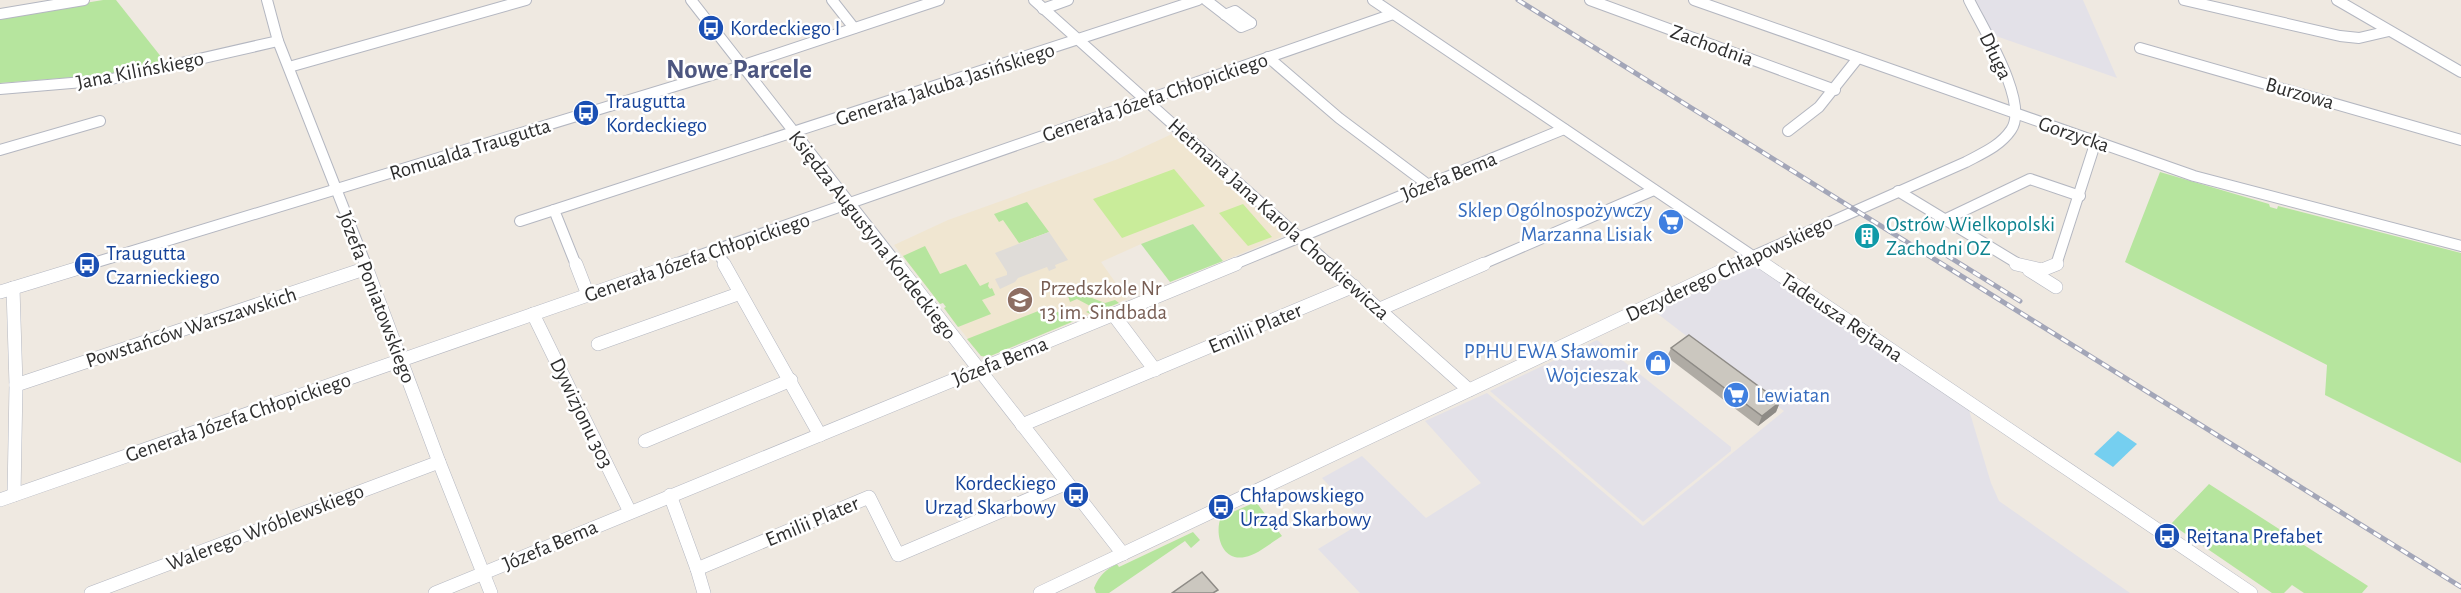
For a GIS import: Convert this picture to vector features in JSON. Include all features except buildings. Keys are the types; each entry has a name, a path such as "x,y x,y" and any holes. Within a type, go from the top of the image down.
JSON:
{"street":[{"path":"0,14 84,0"},
{"name":"Józefa Poniatowskiego","path":"267,0 278,41 491,593"},
{"path":"289,67 526,0"},
{"name":"Księdza Augustyna Kordeckiego","path":"691,0 1123,554"},
{"path":"832,0 854,28"},
{"name":"Romualda Traugutta","path":"6,290 741,66 939,0"},
{"name":"Hetmana Jana Karola Chodkiewicza","path":"1034,0 1469,390"},
{"path":"1043,9 1068,0"},
{"name":"Generała Jakuba Jasińskiego","path":"520,221 1079,40 1176,3 1198,0"},
{"path":"1206,0 1225,15"},
{"name":"Tadeusza Rejtana","path":"1373,0 2251,593"},
{"name":"Zachodnia","path":"1590,0 1834,90"},
{"name":"Gorzycka","path":"1694,0 2194,176 2461,246"},
{"name":"Długa","path":"1969,0 2011,86 2017,114"},
{"path":"2184,0 2340,36 2359,38 2389,31"},
{"path":"2337,0 2461,72"},
{"name":"Generała Józefa Chłopickiego","path":"0,500 1393,14"},
{"name":"Jana Kilińskiego","path":"0,90 107,80 278,41"},
{"name":"Burzowa","path":"2140,48 2461,140"},
{"path":"1268,57 1339,118 1428,184"},
{"path":"1788,130 1808,120 1858,58"},
{"name":"Dezyderego Chłapowskiego","path":"1040,593 1753,256 2000,144 2011,132 2017,114"},
{"path":"0,150 100,121"},
{"name":"Józefa Bema","path":"435,593 1564,129"},
{"path":"2028,269 2048,270 2057,265 2096,141"},
{"path":"1944,220 2030,179 2080,196"},
{"path":"1380,309 1654,190"},
{"path":"1898,191 2056,287"},
{"path":"554,210 588,295"},
{"path":"717,250 738,294 791,380 820,435"},
{"name":"Powstańców Warszawskich","path":"16,385 367,268"},
{"name":"Emilii Plater","path":"1022,424 1354,286"},
{"path":"6,290 16,385 14,495"},
{"path":"598,344 738,294"},
{"name":"Dywizjonu 303","path":"534,314 630,512"},
{"path":"1113,314 1155,370"},
{"path":"645,441 791,380"},
{"name":"Walerego Wróblewskiego","path":"91,593 439,462"},
{"name":"Emilii Plater","path":"697,569 869,497 898,555 1067,483"},
{"path":"670,495 704,593"}],"shaded area":[{"path":"1973,0 2083,0 2117,78 1993,35"},
{"path":"1172,134 1282,232 1281,237 1223,261 1193,224 1141,244 1101,262 1127,299 988,357 981,356 944,308 946,307 943,303 940,304 894,245 948,220 1118,159"},
{"path":"1049,232 1068,260 1055,265 1056,268 1049,271 1047,267 1018,278 1015,282 1000,289 995,279 1007,275 1007,272 995,253"},
{"path":"1757,264 1969,410 1991,483 1999,501 2130,593 1360,593 1318,549 1363,522 1322,478 1362,456 1426,518 1481,483 1425,421 1487,393 1643,526 1784,411 1654,311"},
{"path":"1597,340 1731,447 1731,451 1643,522 1490,391"}],"green space":[{"path":"103,0 116,0 166,63 102,75 0,83 0,17"},
{"path":"1174,169 1205,206 1122,238 1093,199"},
{"path":"2160,172 2269,204 2270,207 2277,209 2278,206 2461,253 2461,463 2325,395 2327,365 2125,262"},
{"path":"1027,202 1049,232 1019,243 1003,220 999,222 994,214"},
{"path":"1243,204 1272,237 1248,246 1219,213"},
{"path":"1193,224 1223,261 1170,282 1141,244"},
{"path":"925,246 940,274 966,264 980,286 989,282 988,286 992,288 995,295 982,300 991,314 958,327 944,308 946,307 943,303 940,304 903,256"},
{"path":"1078,289 1079,293 1105,303 1115,300 1119,303 1091,314 1086,312 1094,308 1077,299 1070,302 1068,296"},
{"path":"1046,308 1079,319 988,357 981,356 967,339"},
{"path":"2209,484 2368,586 2362,593 2304,593 2292,585 2284,593 2272,593 2171,524"},
{"path":"1256,502 1282,536 1250,556 1231,555 1225,551 1219,538 1221,517"},
{"path":"1193,532 1200,540 1191,548 1185,541 1109,593 1096,593 1094,588 1096,584 1109,569 1117,564 1119,567"}],"water":[{"path":"2118,431 2137,444 2113,467 2094,454"}],"railway":[{"path":"1518,0 2461,587"},
{"path":"1946,255 2020,301"}],"place":[{"name":"Kordeckiego I","path":"711,28"},
{"name":"Traugutta Kordeckiego","path":"586,113"},
{"name":"Sklep Ogólnospożywczy Marzanna Lisiak","path":"1671,222"},
{"name":"Ostrów Wielkopolski Zachodni OZ","path":"1867,236"},
{"name":"Traugutta Czarnieckiego","path":"87,265"},
{"name":"Przedszkole Nr 13 im. Sindbada","path":"1020,300"},
{"name":"PPHU EWA Sławomir Wojcieszak","path":"1658,363"},
{"name":"Lewiatan","path":"1736,395"},
{"name":"Kordeckiego Urząd Skarbowy","path":"1076,495"},
{"name":"Chłapowskiego Urząd Skarbowy","path":"1221,507"},
{"name":"Rejtana Prefabet","path":"2167,536"}],"district":[{"name":"Nowe Parcele","path":"739,69"}]}
